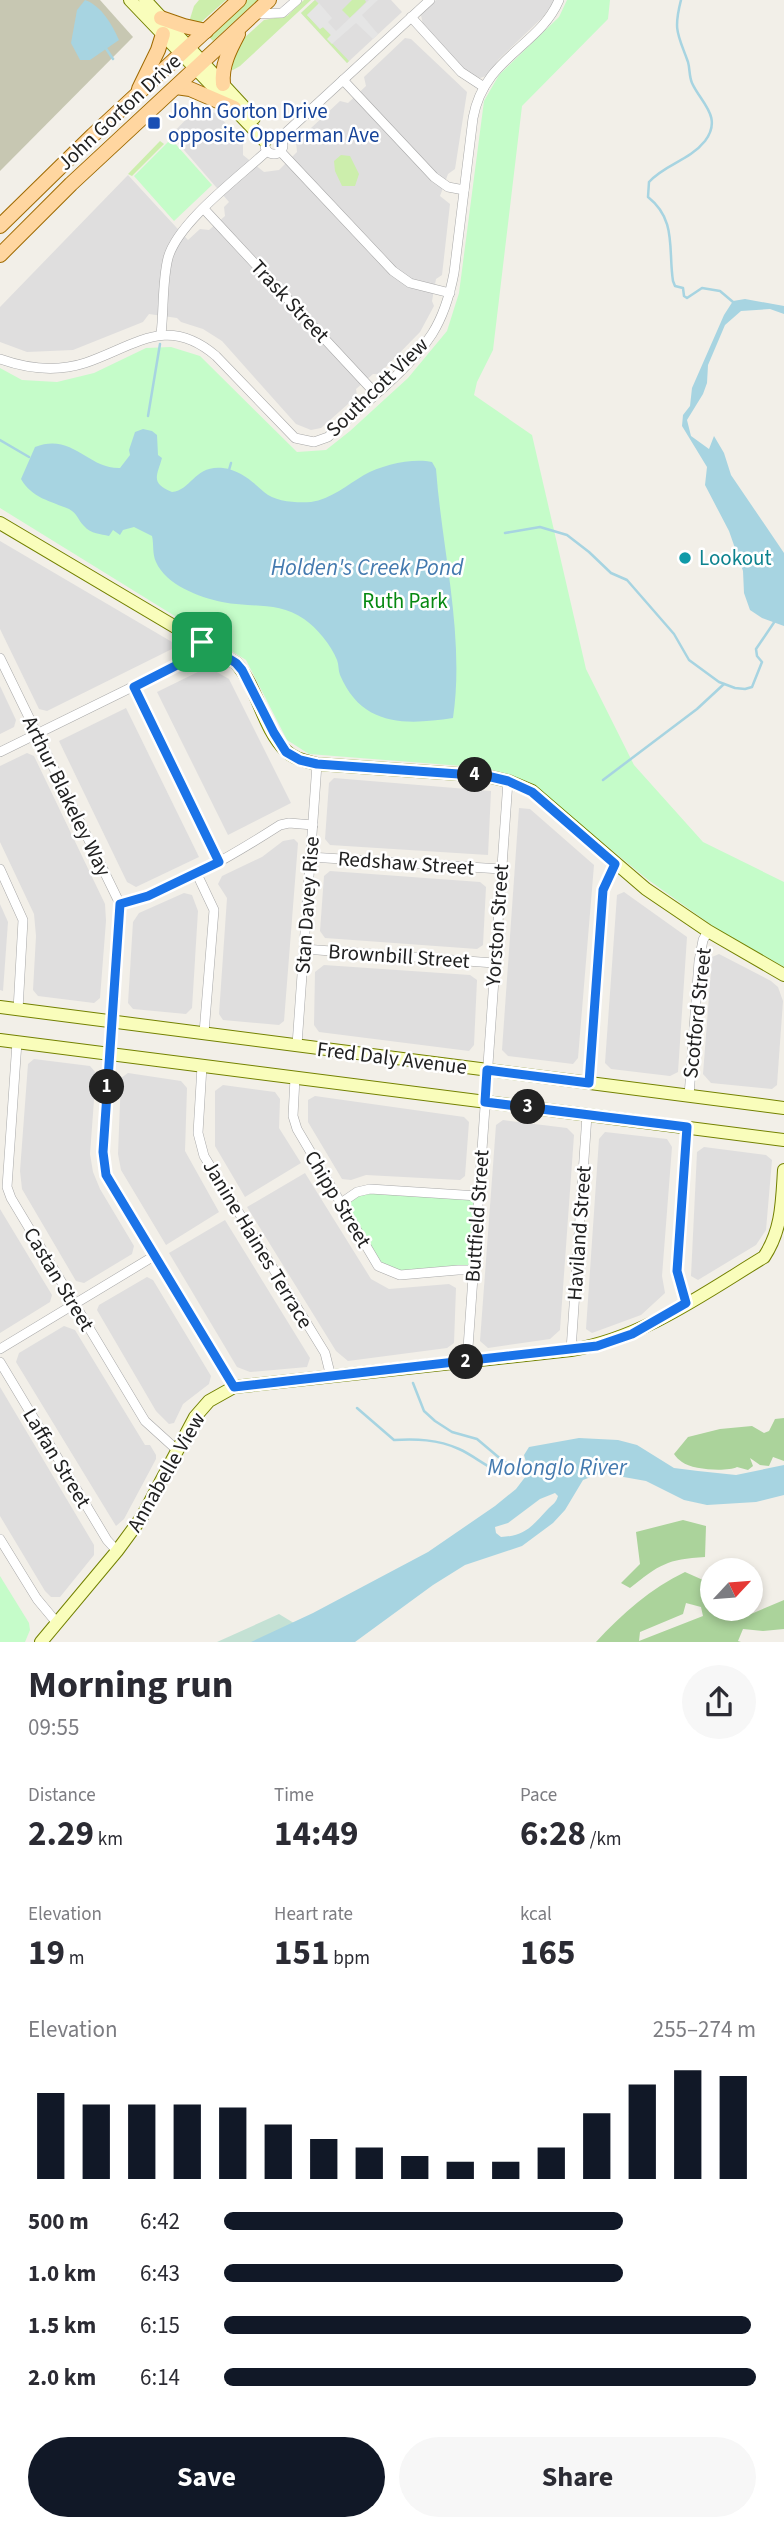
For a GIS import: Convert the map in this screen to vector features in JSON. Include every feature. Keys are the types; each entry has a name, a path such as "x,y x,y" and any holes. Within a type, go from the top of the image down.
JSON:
{"main road":[{"name":"John Gorton Drive","path":"0,226 239,0"},
{"name":"John Gorton Drive","path":"0,255 71,184 269,0"},
{"path":"161,18 206,31"},
{"path":"223,84 222,74 229,52 249,19"},
{"path":"135,97 163,34"},
{"path":"176,87 190,89 234,108"}],"street":[{"path":"130,0 163,34 185,50"},
{"path":"145,0 234,108 271,141"},
{"path":"249,19 282,13 297,0"},
{"path":"0,359 24,367 66,367 162,334 169,257 178,236 271,141 430,0"},
{"name":"Southcott View","path":"162,334 184,336 205,346 287,432 304,441 314,442 328,436 422,348 441,318 450,293 474,112 484,87 500,65 548,18 559,0"},
{"path":"411,18 461,72 484,87"},
{"path":"199,65 223,84 271,141 275,154 280,151 393,271 410,282 450,293"},
{"path":"343,79 434,177 448,187 464,190"},
{"name":"Trask Street","path":"204,209 376,393"},
{"path":"0,523 236,663 286,752 300,760 317,764 487,776 508,781 532,792 615,864 708,931 784,975"},
{"path":"0,752 179,664 202,642"},
{"name":"Arthur Blakeley Way","path":"0,658 120,904"},
{"path":"134,687 219,862"},
{"name":"Stan Davey Rise","path":"297,1045 317,764"},
{"name":"Yorston Street","path":"487,1070 508,781"},
{"path":"234,1387 106,1175 103,1163 120,904 148,896 219,862 280,825 313,825"},
{"name":"Redshaw Street","path":"310,857 501,869"},
{"path":"589,1083 603,890 615,864"},
{"path":"0,869 23,920 18,1010"},
{"path":"196,872 214,910 204,1034"},
{"name":"Scotford Street","path":"689,1096 699,961 708,931"},
{"name":"Brownbill Street","path":"304,950 494,963"},
{"name":"Fred Daly Avenue","path":"0,1007 784,1108"},
{"name":"Fred Daly Avenue","path":"0,1040 784,1140"},
{"name":"Castan Street","path":"17,1042 3,1187 145,1421 177,1450"},
{"name":"Janine Haines Terrace","path":"202,1066 198,1133 204,1156 325,1353 331,1377"},
{"name":"Buttfield Street","path":"467,1362 487,1070"},
{"name":"Chipp Street","path":"295,1078 293,1116 297,1129 378,1266 400,1275 473,1270"},
{"name":"Haviland Street","path":"571,1350 587,1115"},
{"path":"686,1303 677,1271 687,1127"},
{"name":"Annabelle View","path":"41,1642 142,1517 195,1418 209,1401 234,1387 571,1350 597,1346 632,1334 764,1257 774,1242 780,1222 784,1170"},
{"path":"341,1203 357,1192 370,1189 478,1196"},
{"path":"0,1349 154,1256"},
{"name":"Laffan Street","path":"0,1362 107,1540 117,1551"},
{"path":"0,1539 37,1599 57,1623"}],"shaded area":[{"path":"0,0 100,0 133,37 0,171"},
{"path":"315,0 391,0 402,12 347,63 301,13"},
{"path":"369,0 378,0 362,15 378,34 373,39 356,23 332,44 327,39 331,35 323,27 320,29 307,15 319,3 332,18 328,22 336,31"},
{"path":"436,0 555,0 543,17 499,59 486,76 480,78 465,70 423,25 421,15"},
{"path":"405,38 411,39 467,92 455,169 448,174 440,196 450,204 442,275 436,279 432,301 434,306 420,332 379,374 373,374 356,389 357,396 321,428 311,430 296,424 222,341 177,318 149,314 143,322 73,350 27,352 0,342 0,307 128,175 188,240 200,229 209,230 225,216 224,207 229,202 171,135 196,109 216,113 243,142 243,155 264,172 279,170 297,152 296,142 340,101 348,103 366,86 364,77"},
{"path":"0,541 172,642 172,649 47,711 39,709 0,629"},
{"path":"208,667 229,679 291,803 228,835 157,692"},
{"path":"0,686 16,720 14,727 0,734"},
{"path":"126,708 199,857 136,887 127,882 59,741"},
{"path":"27,753 34,756 105,904 100,998 94,1003 38,996 33,990 36,936 34,914 0,842 0,766"},
{"path":"334,778 491,791 488,855 330,845 325,839 329,783"},
{"path":"519,808 530,809 594,865 578,1058 573,1064 508,1056 502,1050"},
{"path":"294,839 298,843 284,1021 279,1025 223,1020 219,1014 227,898 218,884 222,876 262,857 283,841"},
{"path":"330,871 480,882 486,887 483,945 477,949 325,938 320,931 324,876"},
{"path":"624,892 687,937 678,1072 670,1076 611,1069 605,1063 617,895"},
{"path":"184,893 192,895 198,911 192,1008 186,1014 133,1009 128,1003 133,922 139,913"},
{"path":"0,904 8,922 3,991 0,990"},
{"path":"719,954 778,987 783,1001 777,1085 772,1089 711,1083 703,1074 712,957"},
{"path":"324,965 470,975 477,980 474,1045 469,1051 319,1032 314,1025 315,972"},
{"path":"34,1059 90,1066 96,1073 90,1154 93,1172 100,1189 134,1246 132,1254 84,1283 76,1281 22,1189 20,1171 28,1064"},
{"path":"128,1073 181,1081 187,1088 185,1151 219,1212 166,1245 121,1170 118,1154 121,1078"},
{"path":"223,1085 275,1092 280,1099 279,1128 301,1163 245,1197 215,1146 215,1091"},
{"path":"315,1096 464,1117 469,1122 465,1176 460,1180 366,1175 351,1180 342,1179 308,1122 308,1100"},
{"path":"503,1120 567,1128 574,1135 560,1330 550,1339 488,1348 480,1341 496,1125"},
{"path":"605,1132 667,1139 672,1147 662,1276 665,1293 641,1315 592,1333 586,1329 599,1139"},
{"path":"704,1147 766,1155 772,1160 766,1230 756,1245 698,1280 691,1276 697,1152"},
{"path":"305,1173 371,1279 389,1289 449,1284 456,1288 454,1343 447,1348 348,1361 336,1351 247,1207"},
{"path":"0,1209 52,1295 50,1302 0,1333"},
{"path":"225,1220 310,1358 307,1367 250,1372 237,1367 169,1253"},
{"path":"147,1277 153,1280 211,1376 209,1384 183,1404 174,1423 169,1424 156,1411 97,1310 99,1305"},
{"path":"64,1326 75,1330 145,1445 150,1445 156,1455 124,1519 116,1526 16,1362 19,1353"},
{"path":"0,1387 94,1545 94,1555 60,1597 51,1597 45,1591 0,1516"},
{"path":"279,1614 325,1642 217,1642"}],"green space":[{"path":"199,0 226,0 199,24 189,22"},
{"path":"247,0 258,0 213,41 208,36"},
{"path":"304,0 311,0 240,66 229,69 243,39 264,20 287,16"},
{"path":"315,0 319,4 307,15 320,29 323,27 331,35 328,39 349,61 347,63 301,13"},
{"path":"352,0 366,2 350,18 342,10"},
{"name":"Ruth Park","path":"567,0 610,0 608,19 522,106 493,350 477,382 474,395 532,435 586,669 634,765 703,842 784,882 784,967 717,929 647,879 529,782 487,768 309,754 287,740 246,660 0,508 0,368 22,380 57,382 94,373 146,348 171,347 200,356 297,452 326,450 350,431 408,378 447,331 459,293 484,101 499,75 559,17"},
{"path":"171,139 212,185 174,221 134,176"},
{"path":"160,141 164,144 132,176 128,174"},
{"path":"341,155 350,156 359,174 355,186 342,186 335,171 334,161"},
{"path":"357,1192 478,1196 473,1270 400,1275 378,1266 341,1203"},
{"path":"784,1418 784,1461 773,1457 769,1466 760,1465 750,1458 753,1466 748,1470 737,1467 701,1468 687,1465 674,1454 688,1437 720,1429 752,1426 764,1433 769,1431 775,1419"},
{"path":"683,1520 706,1526 705,1557 681,1559 664,1565 630,1588 621,1583 640,1564 636,1532"},
{"path":"685,1572 700,1579 700,1607 686,1603 683,1614 640,1632 639,1641 700,1617 700,1621 763,1621 763,1609 784,1600 784,1629 743,1629 738,1641 741,1642 596,1642 638,1602"},
{"path":"0,1576 29,1623 30,1630 25,1642 0,1642"}],"water":[{"path":"85,0 101,11 119,40 90,60 80,60 71,43 77,10"},
{"path":"745,299 784,306 784,314 770,309 741,311 725,325 708,365 703,394 687,420 691,436 709,449 714,436 724,453 731,475 784,553 784,626 762,618 750,610 744,593 743,571 729,531 705,485 707,467 682,426 683,415 690,406 692,388 724,315 733,301"},
{"name":"Holden's Creek Pond","path":"143,429 157,435 158,455 162,458 157,474 158,482 172,492 184,487 206,470 223,468 241,474 274,498 311,502 332,495 379,468 397,463 432,462 436,469 454,625 456,687 453,718 402,721 373,713 360,705 349,692 331,649 319,632 304,619 284,610 222,602 184,589 161,570 155,559 152,536 134,527 123,530 120,535 113,530 109,536 93,532 84,526 72,511 36,495 21,479 35,447 48,444 70,447 98,463 120,468 130,455 135,432"},
{"name":"Molonglo River","path":"579,1438 618,1440 637,1445 674,1468 736,1475 784,1465 784,1495 756,1502 707,1505 684,1500 646,1481 601,1473 583,1480 565,1510 553,1523 522,1546 465,1565 355,1642 251,1642 313,1613 428,1552 495,1506 516,1489 529,1472 524,1455 529,1447","holes":["555,1493 558,1496 538,1520 523,1532 501,1537 496,1533 495,1527 508,1523 540,1499"]}],"waterway":[{"path":"681,0 677,19 679,38 688,62 690,78 709,110 712,125 699,148 649,182 648,197 657,206 667,225 675,286 683,288 687,298 702,288 720,291 733,302"},
{"path":"105,47 113,59"},
{"path":"148,416 160,344"},
{"path":"0,440 29,457"},
{"path":"229,470 231,463"},
{"path":"505,533 540,527 567,535 611,573 627,580 674,634 689,660 719,682 735,688 752,687 762,662 756,649 775,621"},
{"path":"603,780 697,709 724,684"},
{"path":"413,1383 424,1411 435,1421 452,1432 477,1439 503,1461 529,1474"},
{"path":"357,1408 394,1440 435,1441 459,1449 498,1471 524,1471"}],"place":[{"name":"John Gorton Drive opposite Opperman Ave","path":"154,123"},
{"name":"Lookout","path":"685,558"}],"route":[{"path":"202,642 236,663 242,670 274,733 286,752 293,757 317,764 487,776 508,781 532,792 615,864 603,890 589,1083 487,1070 485,1102 687,1127 677,1271 686,1303 632,1334 597,1346 234,1387 106,1175 103,1163 120,904 148,896 219,862 134,687 179,664 202,642"}]}
